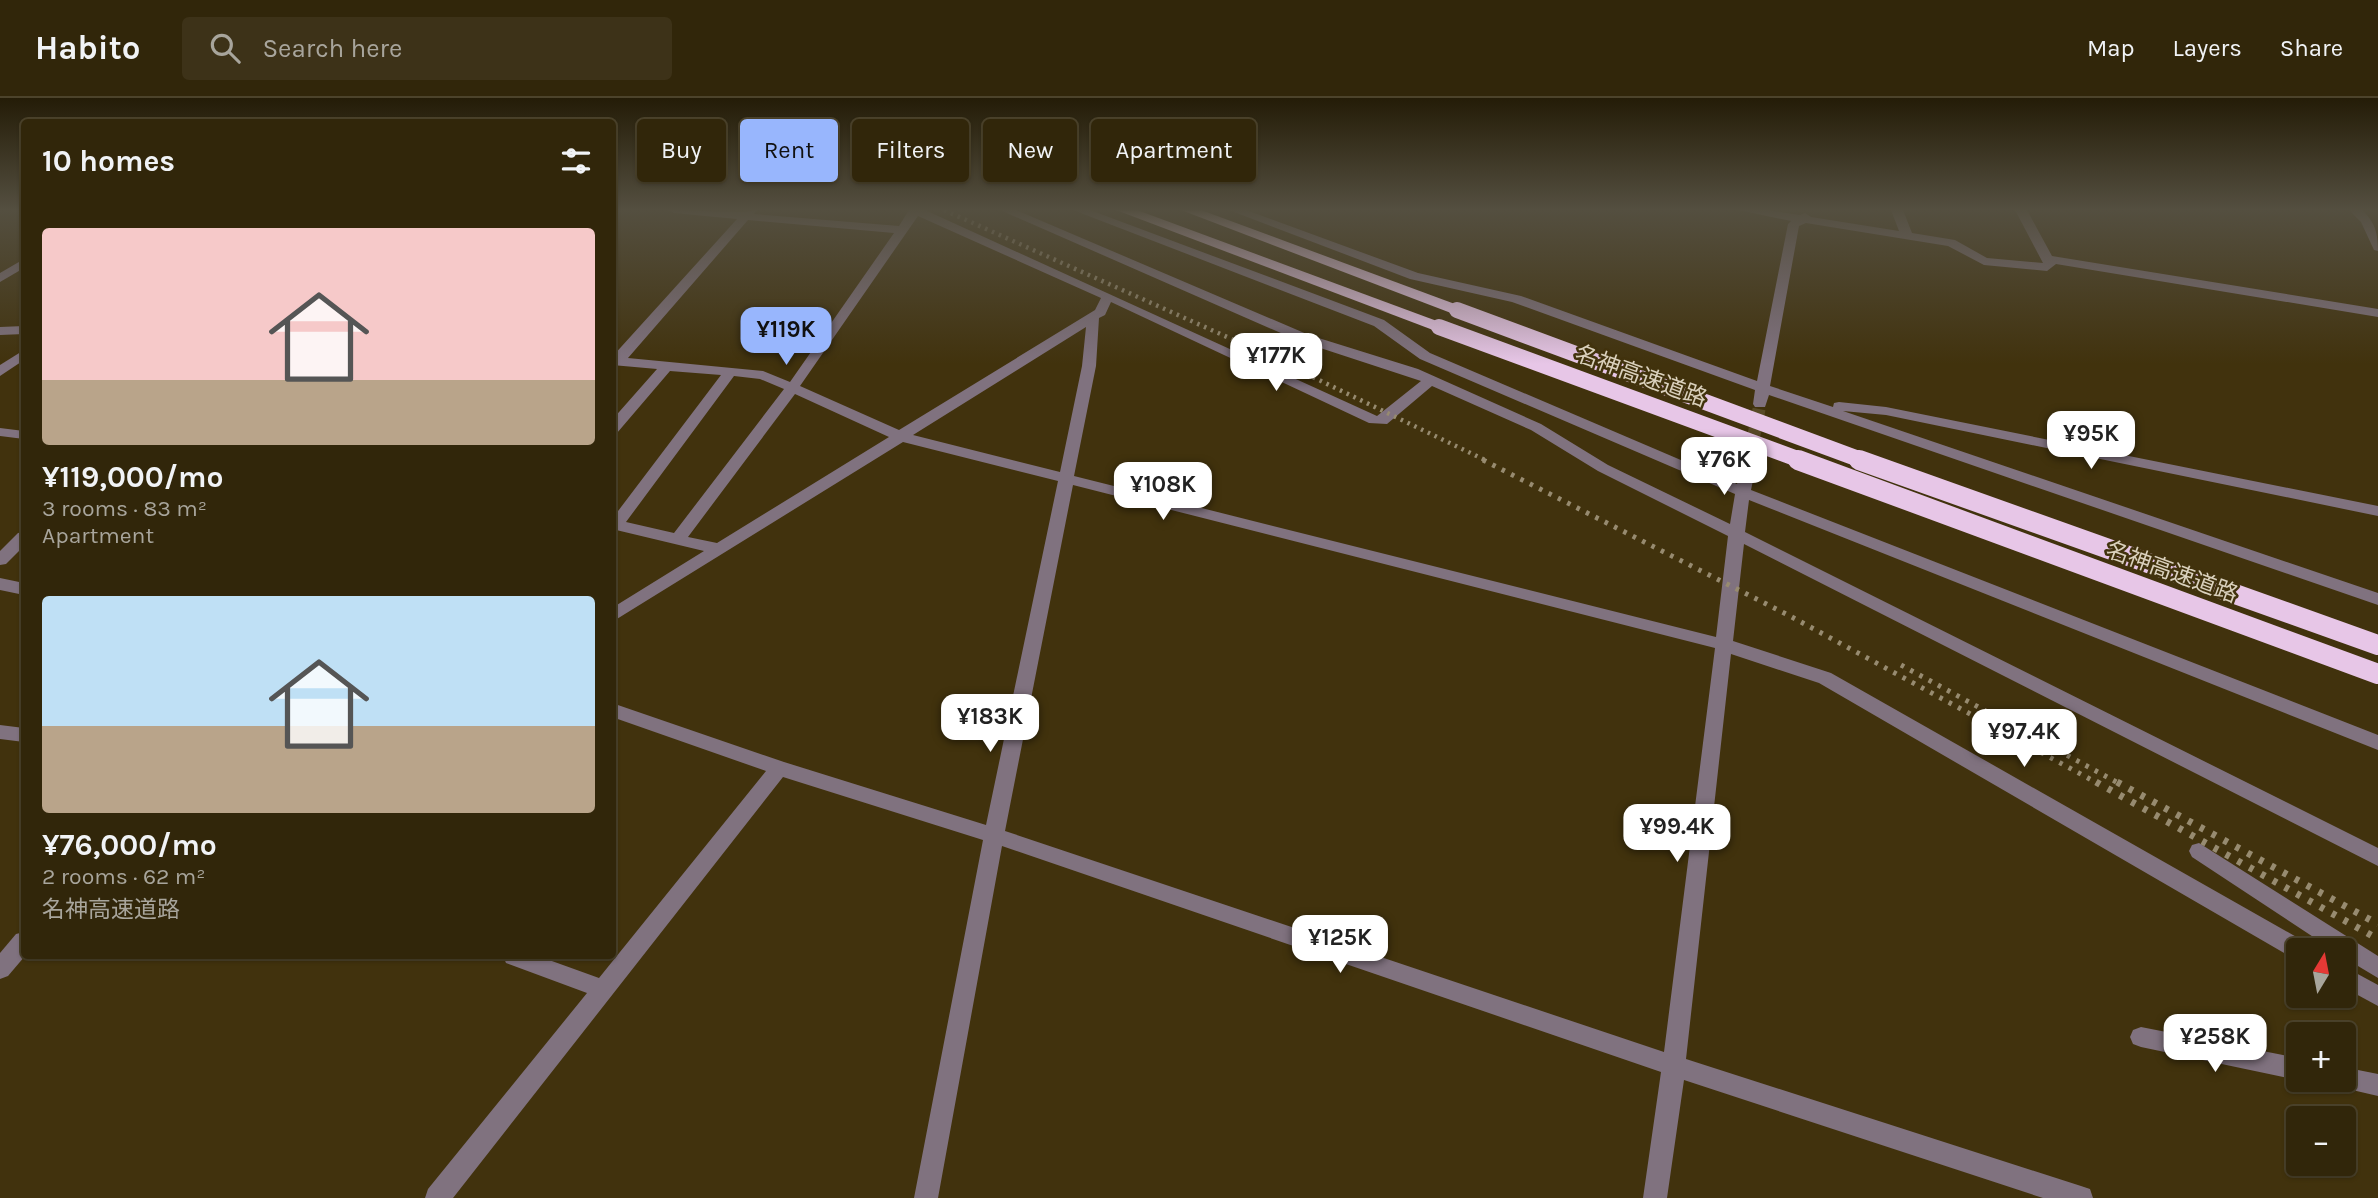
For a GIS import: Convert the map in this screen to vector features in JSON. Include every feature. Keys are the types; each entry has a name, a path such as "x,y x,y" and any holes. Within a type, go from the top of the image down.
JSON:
{"highway":[{"name":"名神高速道路","path":"1262,261 2378,674"},
{"name":"名神高速道路","path":"1326,261 1957,496 2378,645"}],"street":[{"path":"616,360 705,261"},
{"path":"678,539 793,387 880,261"},
{"path":"1031,261 1374,420 1382,421 1431,380"},
{"path":"1126,261 1304,338 1431,380 1536,427 1603,468 1947,638 2378,858"},
{"path":"1215,261 1379,323 1425,356 1743,492 2378,743"},
{"path":"1374,261 1414,276 1516,299 1763,388 2378,599"},
{"path":"1760,404 1786,261"},
{"path":"1986,261 2047,267 2050,265 2049,261"},
{"path":"2062,261 2378,313"},
{"path":"0,278 21,265"},
{"path":"616,614 1100,312 1108,296"},
{"path":"926,1198 994,835 1089,366 1093,316"},
{"path":"0,331 21,330"},
{"path":"0,372 21,356"},
{"path":"616,361 763,375 902,436 1725,645 1825,678 2286,943"},
{"path":"616,425 667,366"},
{"path":"616,522 732,371"},
{"path":"1808,403 1886,411 2378,511"},
{"path":"0,432 21,435"},
{"path":"1655,1198 1674,1066 1737,535 1748,466"},
{"path":"616,525 718,550"},
{"path":"0,560 13,543"},
{"path":"0,584 21,588"},
{"path":"616,711 779,768 994,835 1674,1066 2081,1198"},
{"path":"0,732 21,735"},
{"path":"437,1198 779,768"},
{"path":"2199,851 2378,968"},
{"path":"0,969 21,944"},
{"path":"522,959 603,989"},
{"path":"2356,983 2378,996"},
{"path":"2141,1037 2286,1067"},
{"path":"2356,1081 2378,1085"}],"tunnel":[{"path":"1749,461 1760,404"},
{"path":"1748,466 1749,460"}],"railway":[{"path":"1058,261 1265,354 1487,461"},
{"path":"1483,460 1790,616 2099,784"},
{"path":"1901,665 2120,784"},
{"path":"2096,782 2378,939"},
{"path":"2117,782 2378,924"}]}
